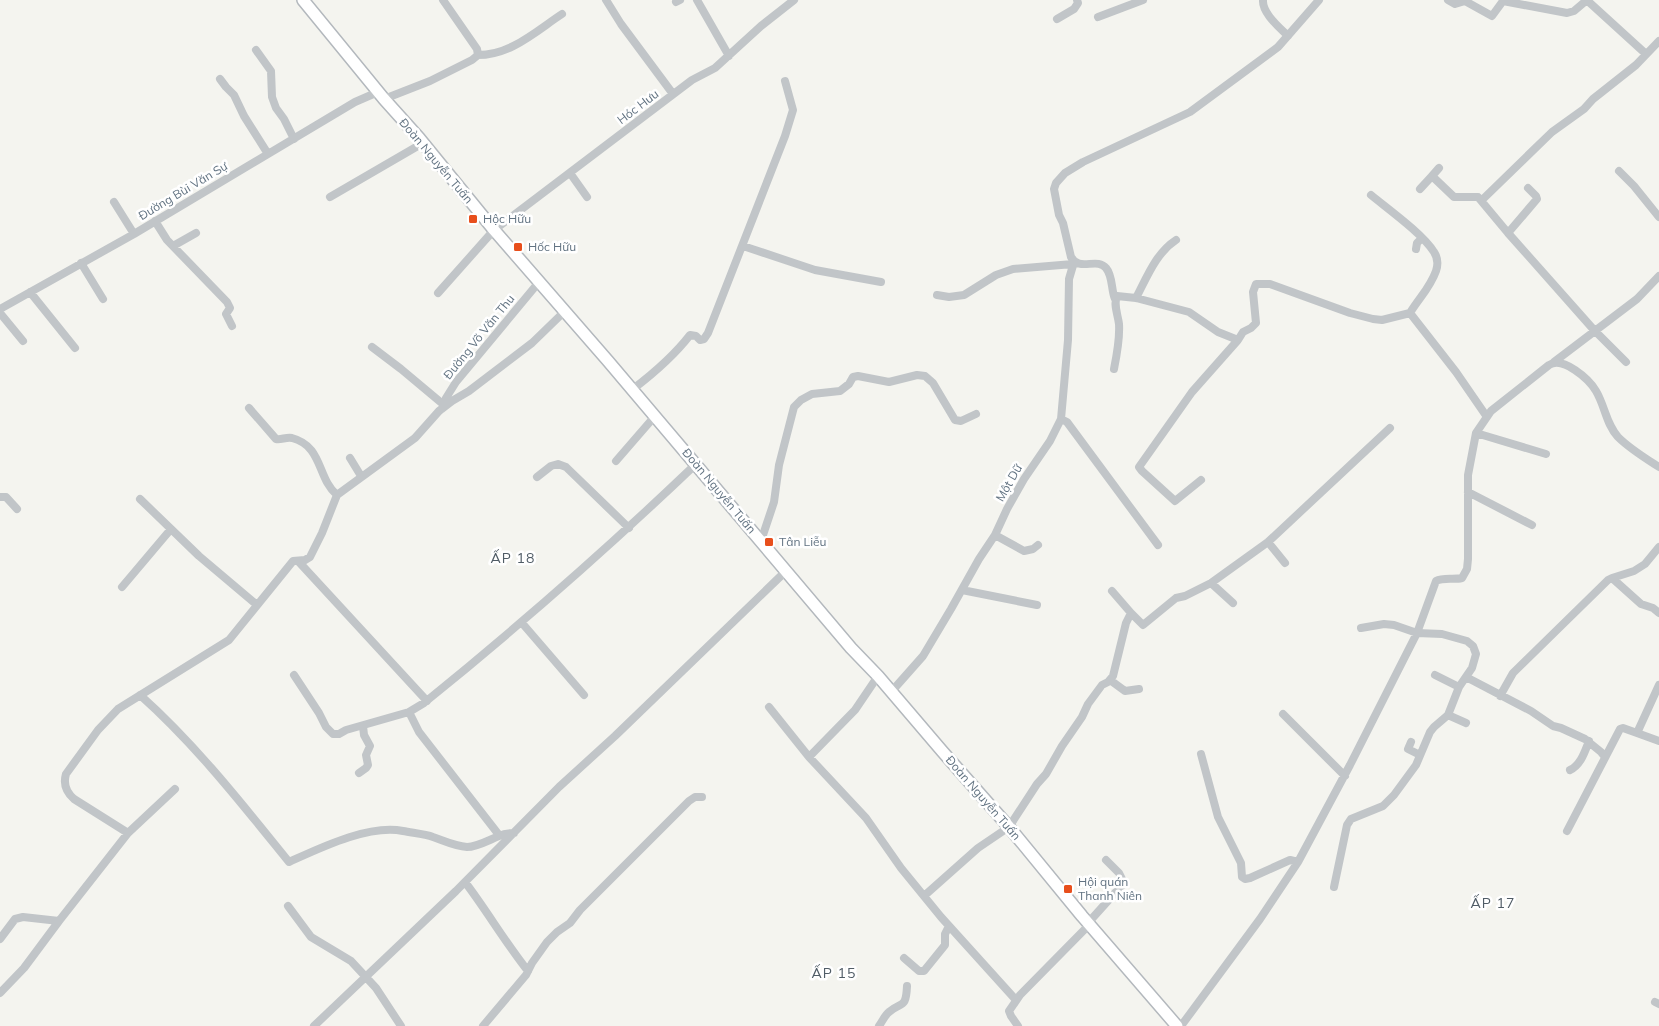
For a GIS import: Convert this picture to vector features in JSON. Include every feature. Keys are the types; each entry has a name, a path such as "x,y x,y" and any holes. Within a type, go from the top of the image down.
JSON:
{"main road":[{"name":"Đoàn Nguyễn Tuấn","path":"303,0 494,230 632,389 851,648 892,691 1009,827 1088,924 1177,1026"}],"street":[{"path":"443,0 477,49 478,55 503,51 517,44 562,14"},
{"path":"697,0 729,56"},
{"name":"Hóc Hưu","path":"438,292 494,230 692,80 715,68 761,26 794,0"},
{"path":"1057,19 1077,7 1077,0"},
{"path":"1098,17 1143,0"},
{"path":"1263,0 1262,5 1288,36"},
{"path":"1074,263 1059,215 1054,189 1056,183 1065,173 1083,162 1190,112 1278,47 1319,0"},
{"path":"1448,0 1455,4 1465,1 1492,16 1503,1 1508,0 1550,11 1567,13 1588,2 1646,54"},
{"path":"608,1 621,24 673,94"},
{"path":"1482,200 1552,132 1584,110 1593,99 1636,65 1659,41"},
{"path":"256,50 271,71 272,97 276,108 294,139"},
{"name":"Đường Bùi Văn Sự","path":"0,308 134,234 355,102 430,81 472,60 478,55"},
{"path":"220,79 234,95 244,116 268,154"},
{"path":"632,389 677,352 690,336 704,340 776,162 793,110 785,81"},
{"path":"330,198 423,143"},
{"path":"1420,189 1439,168"},
{"path":"1619,171 1634,186 1659,218"},
{"path":"570,173 587,197"},
{"path":"1432,176 1454,197 1475,196 1482,200 1508,233 1594,330 1626,362"},
{"path":"1508,233 1537,199 1528,188"},
{"path":"1201,480 1175,501 1139,467 1192,392 1238,340 1242,332 1252,328 1256,323 1253,292 1256,284 1270,284 1350,313 1382,320 1410,313 1425,293 1438,264 1434,252 1422,238 1372,195"},
{"path":"114,202 134,234"},
{"path":"155,221 173,246 227,302 230,308 226,314 232,326"},
{"path":"173,246 196,232"},
{"path":"1416,249 1416,243 1422,238"},
{"path":"1136,298 1154,263 1164,250 1176,240"},
{"path":"743,246 814,270 881,282"},
{"path":"82,263 103,299"},
{"path":"937,295 948,297 964,295 996,275 1014,269 1074,263 1101,264 1105,266 1110,274 1119,323 1119,339 1114,369"},
{"name":"Một Dữ","path":"892,691 922,656 995,535 1024,479 1050,441 1062,419 1068,340 1069,279 1074,263"},
{"path":"1181,1026 1260,919 1298,862 1345,776 1417,633 1436,581 1438,579 1454,580 1462,578 1467,569 1469,540 1468,475 1476,433 1492,411 1645,292 1659,276"},
{"name":"Đường Võ Văn Thu","path":"443,407 446,398 470,363 539,282"},
{"path":"30,292 75,348"},
{"path":"1115,299 1117,296 1136,298 1189,312 1218,332 1238,340"},
{"path":"128,833 68,794 64,780 66,774 98,730 118,708 229,640 292,561 305,560 316,547 337,495 415,438 443,407 532,343 565,311"},
{"path":"0,313 23,341"},
{"path":"1410,313 1456,372 1487,417"},
{"path":"372,347 402,369 443,407"},
{"path":"1554,362 1563,363 1585,379 1596,391 1606,418 1617,436 1638,454 1659,467"},
{"path":"761,541 774,502 779,466 794,407 806,396 821,392 840,391 853,378 858,376 888,382 917,375 926,376 933,382 955,420 961,421 976,414"},
{"path":"249,408 276,439 291,438 303,442 309,447 317,457 331,488 337,495"},
{"path":"616,461 655,416"},
{"path":"1062,419 1158,545"},
{"path":"1112,591 1143,625 1176,598 1185,596 1211,583 1268,542 1390,428"},
{"path":"1476,433 1546,454"},
{"path":"350,458 361,476"},
{"path":"537,477 551,466 558,464 566,468 629,528"},
{"path":"294,675 319,712 326,727 333,734 339,734 346,730 409,712 427,701 522,623 629,528 696,464"},
{"path":"1468,492 1532,525"},
{"path":"0,497 6,497 17,508"},
{"path":"140,499 213,568 257,605"},
{"path":"122,587 171,529"},
{"path":"995,535 1024,551 1033,549 1038,545"},
{"path":"1268,542 1285,563"},
{"path":"1500,696 1513,673 1600,587 1612,578 1634,571 1645,564 1659,547"},
{"path":"298,561 427,701"},
{"path":"314,1026 465,882 559,787 615,736 786,571"},
{"path":"1612,578 1641,604 1653,608 1659,613"},
{"path":"1211,583 1233,603"},
{"path":"962,590 1037,605"},
{"path":"924,896 978,848 1009,827 1037,784 1046,774 1082,717 1088,704 1102,685 1110,680 1115,670 1126,623 1131,614"},
{"path":"522,623 584,695"},
{"path":"1334,887 1351,818 1356,815 1372,812 1383,806 1409,776 1430,732 1434,726 1448,715 1459,687 1472,668 1476,654 1470,644 1463,639 1442,634 1417,633 1394,625 1384,624 1361,628"},
{"path":"809,757 855,710 878,676"},
{"path":"1435,676 1459,687"},
{"path":"1466,677 1531,711 1553,726 1589,741 1605,757"},
{"path":"1110,680 1125,691 1139,690"},
{"path":"1637,733 1659,685"},
{"path":"140,695 170,721 195,748 289,862 330,843 388,830 432,836 447,844 468,847 514,832"},
{"path":"769,707 809,757 866,818 901,868 949,926 1016,1000"},
{"path":"409,712 419,732 500,836"},
{"path":"1283,714 1345,776"},
{"path":"1448,715 1466,723"},
{"path":"358,773 368,765 366,755 370,746 364,734 364,726"},
{"path":"1567,831 1622,728 1659,741"},
{"path":"1570,770 1575,768 1589,741"},
{"path":"1411,742 1408,750 1420,756"},
{"path":"1201,754 1218,817 1241,863 1242,877 1245,879 1250,878 1290,860 1298,862"},
{"path":"0,993 24,968 128,833 175,789"},
{"path":"483,1026 557,932 570,924 580,910 689,801 695,797 702,797"},
{"path":"1018,1026 1010,1016 1009,1011 1016,1000 1124,883 1119,873 1106,860"},
{"path":"465,882 489,914 505,942 528,971"},
{"path":"288,906 311,937 351,961 384,999 391,1014 401,1026"},
{"path":"0,939 16,919 32,918 59,922"},
{"path":"904,958 919,972 924,971 945,944 945,934 949,926"},
{"path":"879,1026 889,1011 904,1002 907,986"}],"place":[{"name":"Hộc Hữu","path":"473,219"},
{"name":"Hốc Hữu","path":"518,247"},
{"name":"Tân Liễu","path":"769,542"},
{"name":"Hội quán Thanh Niên","path":"1068,889"}],"district":[{"name":"ẤP 18","path":"513,558"},
{"name":"ẤP 17","path":"1493,903"},
{"name":"ẤP 15","path":"834,973"}]}
